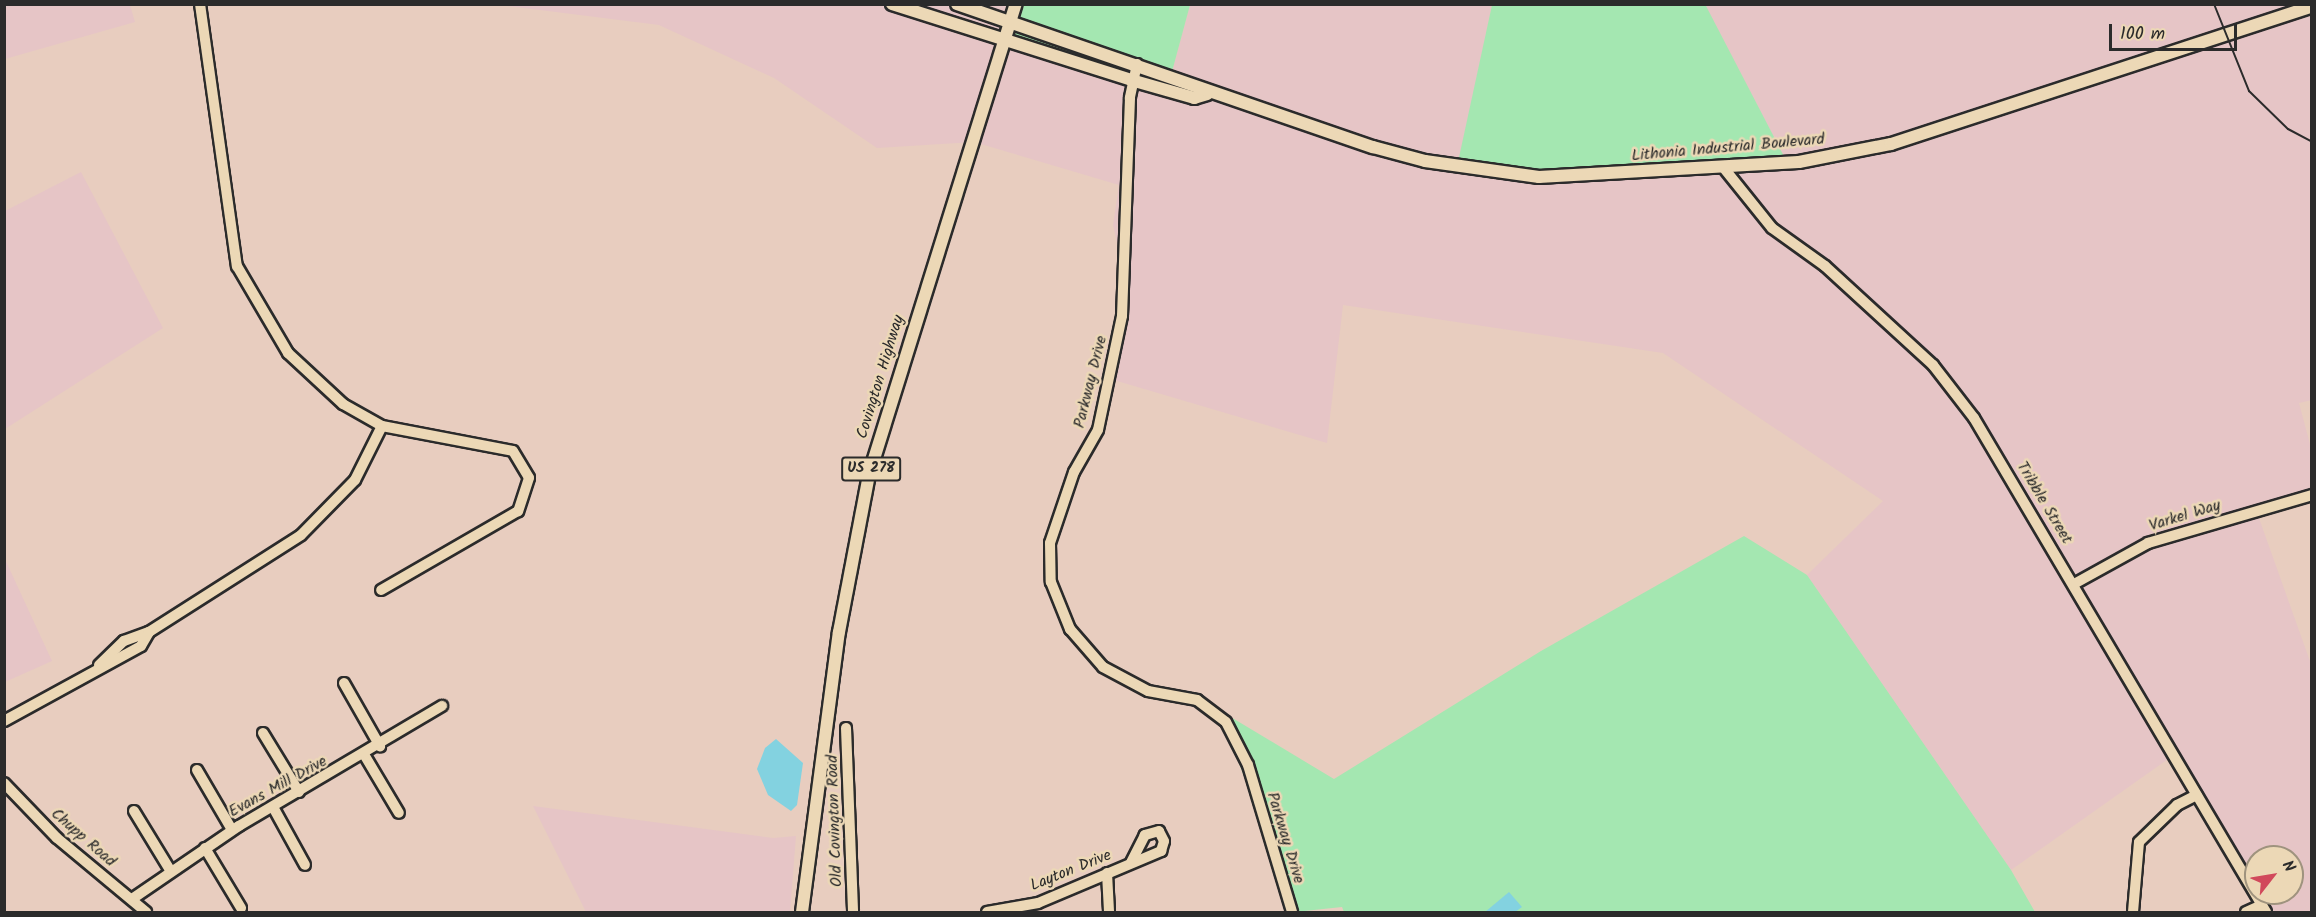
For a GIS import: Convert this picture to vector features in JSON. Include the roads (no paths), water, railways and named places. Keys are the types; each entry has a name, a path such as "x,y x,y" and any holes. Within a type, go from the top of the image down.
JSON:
{"main road":[{"name":"Lithonia Industrial Boulevard","path":"892,4 1131,80 1194,98 1207,94"},
{"name":"Lithonia Industrial Boulevard","path":"957,4 1194,83 1207,94 1374,147 1501,175 1578,177 1799,162 1908,140 2312,6"},
{"name":"Covington Highway","path":"802,912 839,632 869,475 1016,4"}],"street":[{"path":"200,4 237,266 288,353 343,404 382,426 501,446 524,463 529,478 518,511 381,590"},
{"name":"Parkway Drive","path":"1137,64 1131,80 1122,316 1098,430 1074,472 1050,543 1051,582 1070,629 1103,667 1148,691 1197,700 1226,722 1248,765 1292,912"},
{"name":"Tribble Street","path":"1723,167 1772,228 1825,266 1933,365 1974,418 2264,909"},
{"path":"4,721 99,665 124,641 149,632 301,535 355,480 382,426"},
{"name":"Varkel Way","path":"2074,585 2148,543 2312,495"},
{"path":"344,683 380,746"},
{"name":"Evans Mill Drive","path":"132,899 170,870 232,830 365,756 442,706"},
{"name":"Old Covington Road","path":"846,728 853,912"},
{"path":"263,733 299,792"},
{"path":"365,756 399,813"},
{"path":"197,770 232,830"},
{"name":"Chupp Road","path":"4,783 57,838 146,912"},
{"path":"2133,912 2139,842 2177,805 2197,795"},
{"path":"273,807 305,865"},
{"path":"134,811 170,870"},
{"path":"205,848 241,908"},
{"name":"Layton Drive","path":"987,912 1038,903 1131,862"},
{"path":"1107,873 1109,912"},
{"path":"2246,912 2264,909"}],"water":[{"path":"776,739 803,763 797,805 791,811 768,795 757,769 765,748"},
{"path":"1509,892 1522,907 1515,912 1485,912"}],"railway":[{"path":"2214,4 2249,91 2288,129 2312,142"}]}
